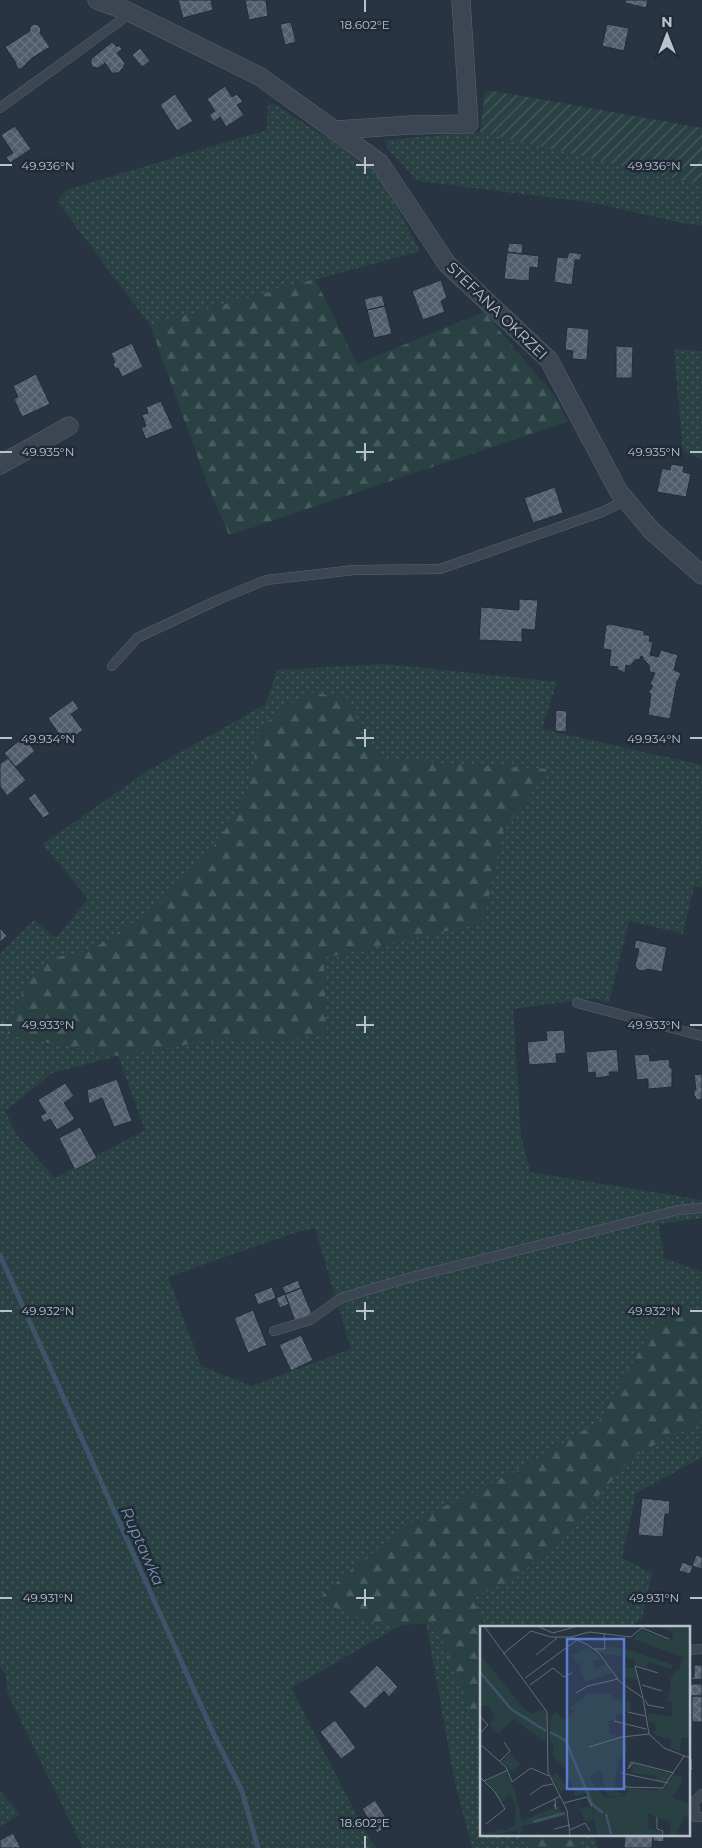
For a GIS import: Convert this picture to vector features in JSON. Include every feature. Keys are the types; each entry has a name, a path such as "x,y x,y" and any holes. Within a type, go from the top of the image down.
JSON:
{"street":[{"name":"STEFANA OKRZEI","path":"97,0 131,13 259,76 380,163 447,264 549,360 619,492 652,531 702,575"},
{"path":"336,130 411,125 469,124 461,0"},
{"path":"0,464 69,426"}],"lane":[{"path":"0,108 131,13"},
{"path":"112,666 137,638 220,599 266,580 354,570 440,569 602,512 626,500"},
{"path":"577,1004 702,1036"},
{"path":"274,1331 310,1320 341,1298 408,1278 678,1210 702,1208"},
{"path":"702,1794 694,1802 695,1817 702,1818"}],"green space":[{"path":"494,91 702,128 702,185 480,132 485,92"},
{"path":"274,104 377,170 420,251 150,325 57,201 66,190 267,130 268,105"},
{"path":"480,132 702,185 702,226 595,203 418,181 390,152 384,140"},
{"path":"315,279 357,364 484,312 557,399 567,422 229,535 206,480 150,325"},
{"path":"674,349 702,351 702,459 683,452"},
{"path":"385,664 557,682 542,729 702,765 702,888 694,886 683,934 629,921 609,1003 594,998 513,1009 521,1136 530,1172 702,1200 702,1218 659,1224 664,1258 702,1272 702,1457 636,1493 622,1558 652,1573 642,1618 631,1626 480,1626 480,1836 595,1836 597,1848 472,1848 455,1783 424,1612 291,1688 371,1842 377,1848 83,1848 8,1695 6,1674 0,1667 0,1617 2,1615 0,1613 0,954 34,920 56,938 88,899 43,844 149,770 266,704 277,670","holes":["118,1056 145,1130 55,1178 17,1135 5,1111 52,1073","315,1228 351,1349 252,1386 201,1366 168,1277 297,1232"]},
{"path":"308,692 349,698 361,734 388,760 550,769 503,831 483,923 324,958 326,1034 289,1039 226,1038 119,1056 7,1035 26,983 48,959 91,950 159,906 211,850 239,810 251,780 258,731 276,714"},
{"path":"679,1305 702,1311 702,1405 697,1424 665,1439 630,1459 572,1527 515,1579 471,1598 488,1626 480,1626 480,1735 435,1623 401,1625 369,1622 317,1600 353,1568 411,1523 526,1466 599,1421 650,1333"},
{"path":"0,1790 20,1814 0,1827"},
{"path":"525,1836 579,1836 579,1848 528,1848"}],"building":[{"path":"178,0 211,0 213,10 183,18"},
{"path":"245,0 266,0 268,16 249,20"},
{"path":"625,0 648,0 646,8 625,3"},
{"path":"291,22 296,42 285,45 280,24"},
{"path":"34,24 38,25 41,29 40,33 50,47 32,58 21,69 18,69 5,47 30,31 30,27"},
{"path":"607,24 629,28 624,51 602,46"},
{"path":"112,42 117,47 119,45 122,49 117,53 125,63 118,73 112,73 105,63 98,68 93,67 91,64 91,59"},
{"path":"140,48 150,61 142,67 132,55"},
{"path":"225,86 232,97 237,94 243,102 237,105 244,115 226,127 220,117 214,122 209,115 215,111 207,99"},
{"path":"175,94 193,121 177,131 160,105"},
{"path":"15,126 31,149 10,163 6,157 13,153 1,135"},
{"path":"509,243 523,244 522,254 507,252"},
{"path":"507,252 539,256 538,268 530,267 529,281 504,279"},
{"path":"569,252 582,254 580,260 575,260 572,285 554,282 557,257 567,258"},
{"path":"441,280 447,298 441,301 445,312 423,320 412,291"},
{"path":"382,295 385,306 367,310 364,299"},
{"path":"385,306 392,334 374,338 367,310"},
{"path":"567,327 589,329 587,360 572,359 573,351 565,350"},
{"path":"132,343 143,367 122,377 118,368 115,368 113,364 115,362 111,353"},
{"path":"616,346 633,347 632,378 616,378"},
{"path":"36,374 50,404 22,417 14,399 18,397 13,386"},
{"path":"161,401 173,428 146,439 141,428 146,426 142,415 148,413 146,407"},
{"path":"671,464 684,466 683,472 691,474 686,497 657,492 662,468 670,470"},
{"path":"555,487 563,513 533,523 524,498"},
{"path":"519,599 538,600 535,630 522,629 522,642 479,640 481,607 519,610"},
{"path":"610,624 644,631 644,635 650,635 649,641 653,642 650,655 658,657 661,650 678,655 674,670 681,673 677,681 670,719 648,715 651,694 648,693 653,686 650,684 655,673 650,672 649,665 643,657 641,656 640,659 635,660 630,666 626,665 625,673 617,669 618,667 609,666 611,650 603,649 606,625"},
{"path":"73,700 79,709 71,714 83,730 65,743 48,718"},
{"path":"556,710 567,711 566,732 555,731"},
{"path":"24,737 35,751 16,767 4,753"},
{"path":"8,758 26,780 7,796 0,786 0,764"},
{"path":"35,793 50,814 43,818 28,798"},
{"path":"0,928 7,936 0,942"},
{"path":"636,940 667,947 662,972 648,969 644,971 638,970 635,966 639,949 634,948"},
{"path":"564,1030 566,1053 556,1054 557,1063 529,1065 527,1042 547,1040 546,1031"},
{"path":"617,1049 619,1072 609,1072 610,1076 596,1078 595,1072 588,1073 586,1052"},
{"path":"649,1054 650,1061 669,1059 670,1068 672,1068 672,1087 648,1089 648,1079 637,1080 634,1055"},
{"path":"702,1074 702,1099 697,1100 694,1095 696,1089 694,1075"},
{"path":"117,1079 132,1121 114,1127 102,1098 89,1104 87,1090"},
{"path":"65,1083 74,1096 64,1103 75,1119 57,1130 50,1119 44,1123 40,1116 46,1113 38,1100"},
{"path":"80,1127 97,1158 75,1170 59,1138"},
{"path":"298,1280 301,1288 285,1294 282,1287"},
{"path":"272,1287 276,1298 258,1305 254,1294"},
{"path":"301,1288 312,1314 295,1321 285,1294"},
{"path":"285,1294 289,1304 280,1308 276,1298"},
{"path":"253,1310 267,1345 248,1353 234,1318"},
{"path":"301,1335 313,1360 291,1371 279,1345"},
{"path":"642,1498 670,1501 669,1514 665,1514 663,1537 638,1535"},
{"path":"696,1555 702,1557 702,1569 692,1566"},
{"path":"682,1562 693,1566 690,1574 679,1571"},
{"path":"377,1665 398,1687 389,1697 384,1691 365,1709 349,1692"},
{"path":"694,1665 702,1665 702,1679 692,1680 692,1677 694,1677"},
{"path":"690,1684 702,1684 702,1696 690,1696"},
{"path":"692,1696 702,1696 702,1722 692,1722"},
{"path":"335,1720 356,1748 341,1759 320,1732"},
{"path":"692,1757 693,1770 690,1771 690,1758"},
{"path":"375,1800 390,1824 377,1833 362,1809"},
{"path":"13,1833 21,1848 0,1848 0,1840"},
{"path":"625,1836 653,1836 652,1848 624,1848"},
{"path":"653,1836 664,1836 664,1842 653,1841"}],"waterway":[{"name":"Ruptawka","path":"0,1255 215,1737 242,1791 258,1848"}]}
